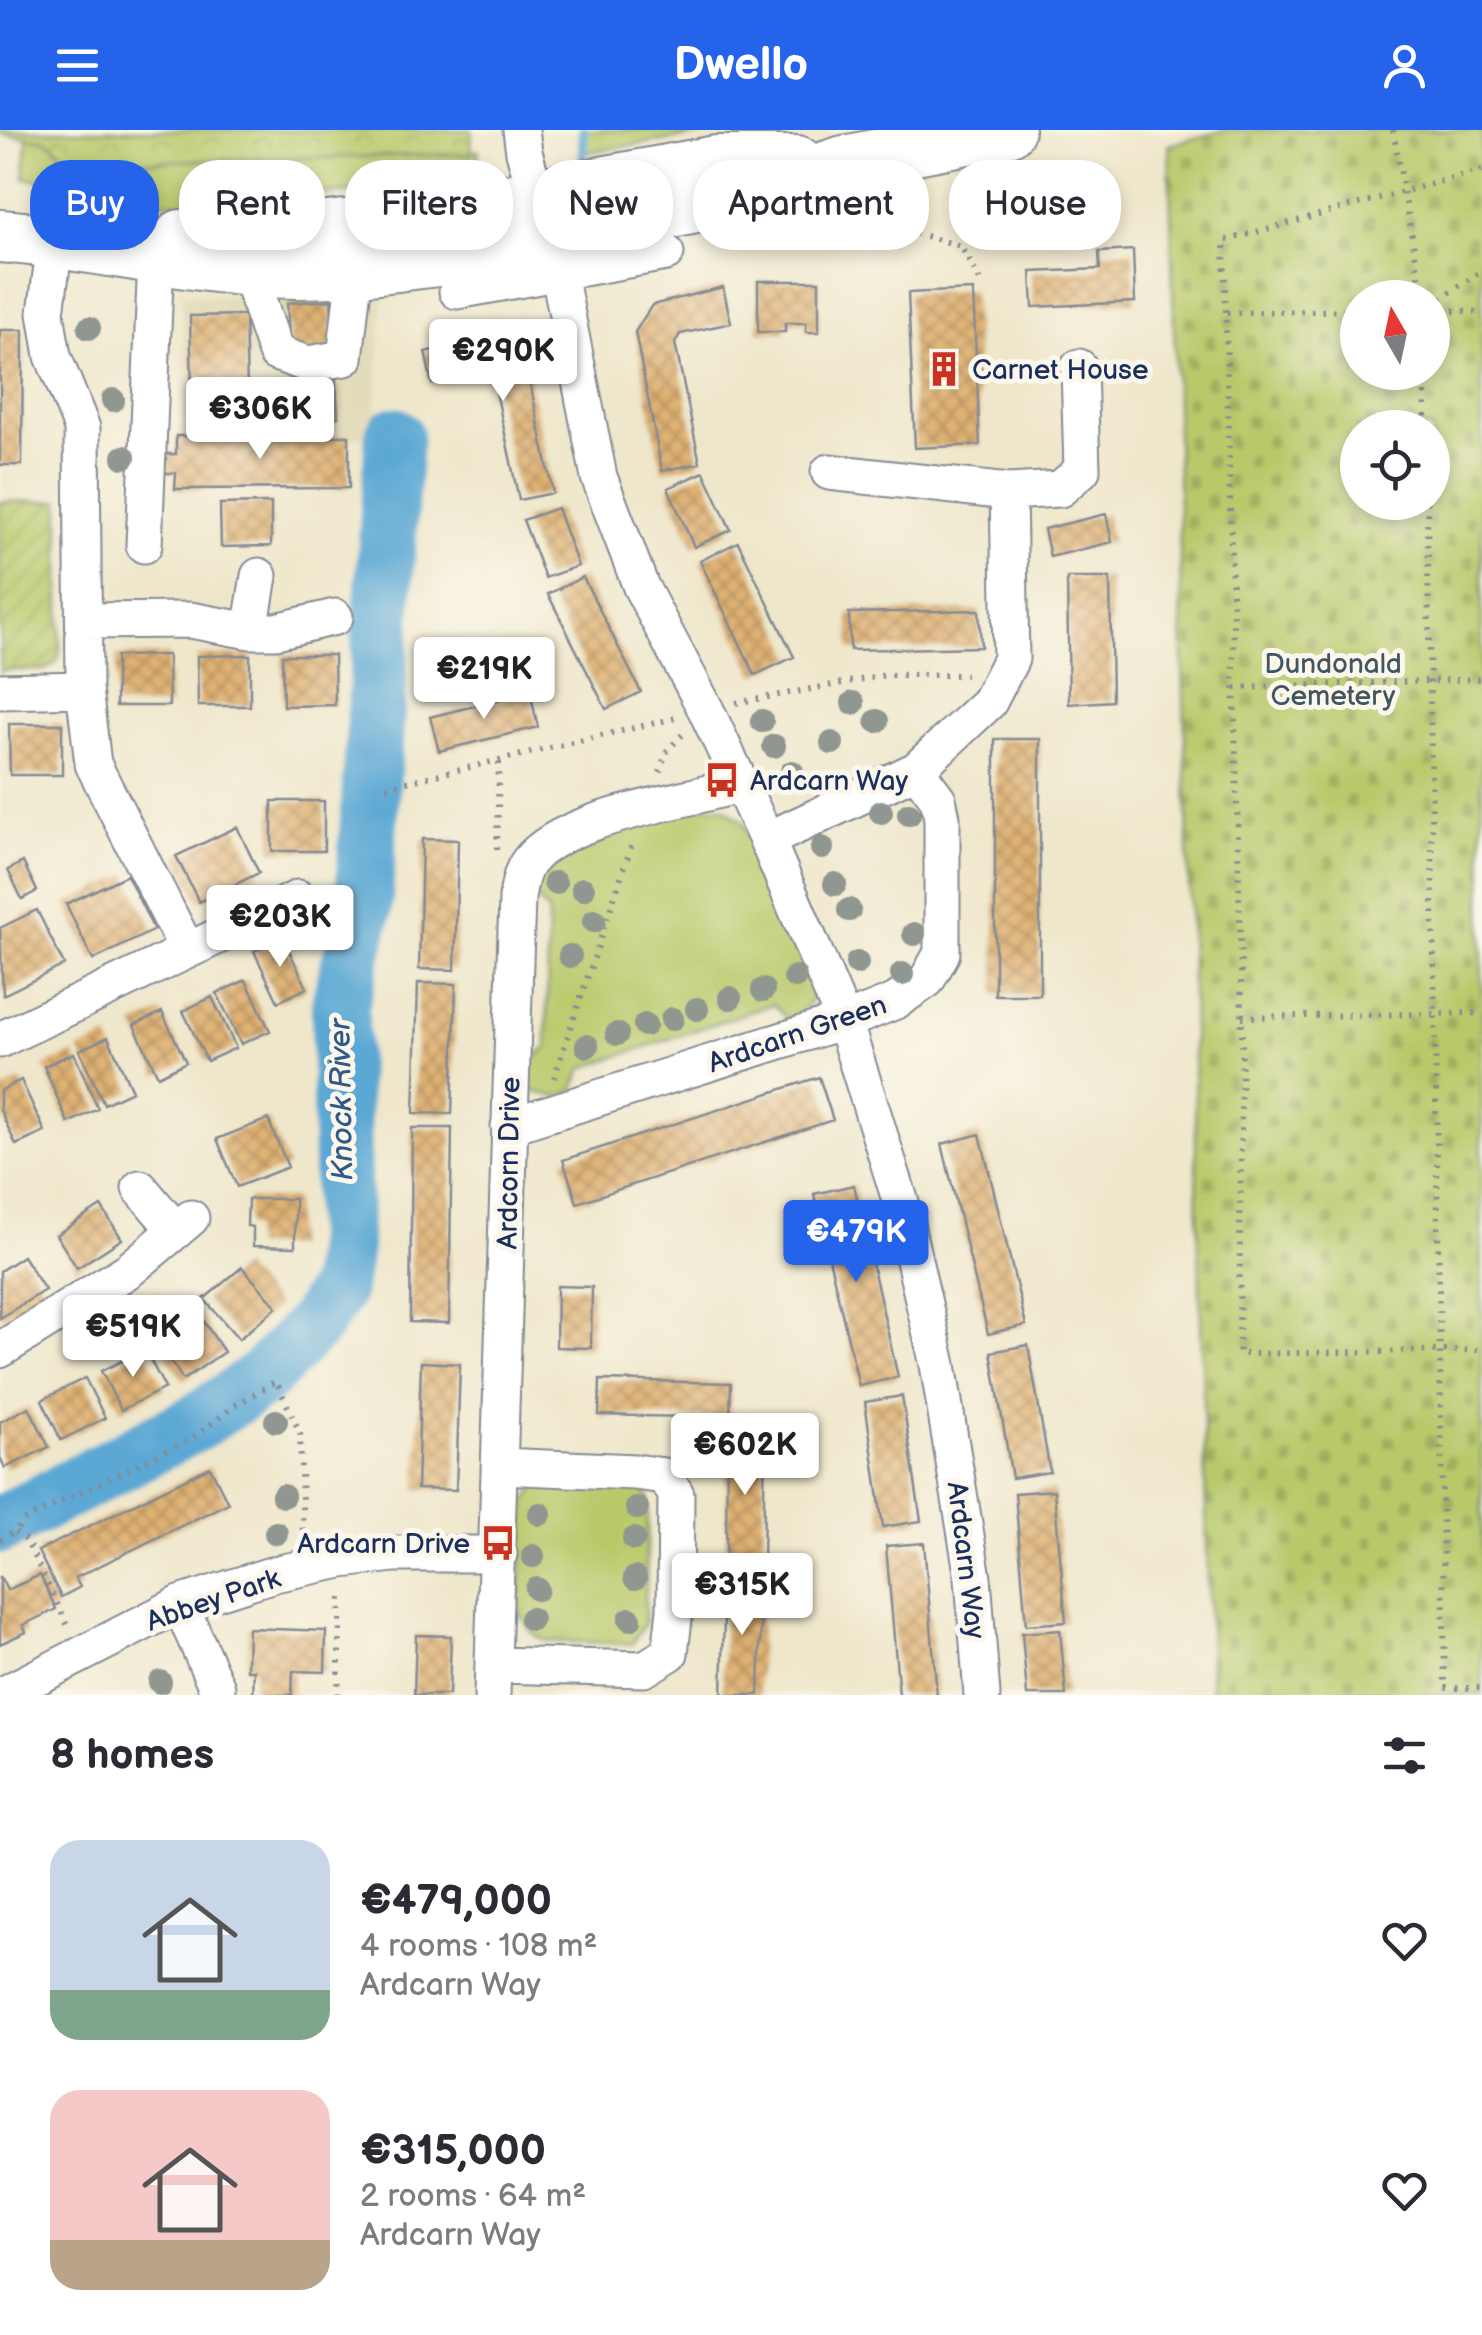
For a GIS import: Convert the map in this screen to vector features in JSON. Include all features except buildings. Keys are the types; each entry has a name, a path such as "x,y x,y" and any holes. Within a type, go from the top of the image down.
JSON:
{"highway":[{"path":"673,211 724,201 844,162 1008,130"},
{"path":"143,254 159,237 300,231 380,222 533,234"},
{"path":"0,236 30,239"},
{"path":"114,250 254,270 309,273 445,259 533,238"}],"street":[{"name":"Ardcarn Way","path":"520,130 533,179"},
{"path":"457,291 533,244"},
{"path":"55,250 46,314 53,356 82,428 84,689 92,764 187,950"},
{"name":"Ardcarn Way","path":"551,250 599,477 641,586 768,840 844,1021 901,1203 938,1365 974,1578 982,1695"},
{"path":"646,250 666,253"},
{"path":"143,254 144,545"},
{"path":"254,270 256,294 276,354 307,364 345,358 355,269"},
{"path":"829,472 1008,492 1060,489 1082,470 1078,367"},
{"path":"768,840 916,770 989,702 1010,659 1008,492"},
{"path":"250,631 259,576"},
{"path":"85,621 190,620 250,631 292,630 335,617"},
{"path":"0,691 84,689"},
{"name":"Ardcarn Green","path":"509,1126 844,1021 896,1001 928,980 942,953 942,818 938,799 916,770"},
{"name":"Ardcorn Drive","path":"493,1680 516,898 528,861 548,844 596,822 741,784"},
{"path":"0,1040 298,898"},
{"path":"0,1350 129,1270 184,1224 140,1188"},
{"path":"493,1680 644,1668 670,1652 675,1610 676,1494 664,1476 501,1466"},
{"name":"Abbey Park","path":"2,1695 180,1604 303,1568 394,1554 499,1554"},
{"path":"180,1604 217,1688"}],"path":[{"path":"1393,130 1420,280"},
{"path":"1482,170 1224,241 1242,1017 1239,1354 1482,1350"},
{"path":"929,237 962,246 980,281"},
{"path":"1450,294 1482,272"},
{"path":"1450,309 1482,312"},
{"path":"1227,313 1340,310"},
{"path":"1426,520 1442,1350 1444,1688 1482,1688"},
{"path":"386,787 706,710 886,675 1002,676"},
{"path":"1235,688 1482,679"},
{"path":"509,1126 550,1088 666,752 706,710"},
{"path":"500,760 496,866 516,898"},
{"path":"1242,1017 1482,1013"},
{"path":"0,1540 15,1532 22,1521 196,1436 234,1406 276,1381 300,1433 303,1568"},
{"path":"15,1532 26,1540 82,1652"},
{"path":"338,1695 342,1560"}],"shaded area":[{"path":"182,295 383,299 374,437 184,436"}],"green space":[{"path":"0,130 472,130 471,154 159,161 70,160 47,140 0,134"},
{"path":"582,130 732,130 583,153"},
{"name":"Dundonald Cemetery","path":"1225,130 1482,130 1482,1695 1211,1695 1169,145"},
{"path":"27,137 47,140 70,160 30,160 30,179 24,178"},
{"path":"478,150 478,160 345,160 345,193 325,194 325,160 206,160 469,154"},
{"path":"159,161 179,161 179,204 159,201"},
{"path":"60,501 60,652 56,663 44,670 1,670 0,678 0,502"},
{"path":"705,805 724,808 743,822 812,980 814,997 792,1024 773,1004 583,1068 573,1091 557,1097 534,1092 522,1075 527,1062 547,1048 548,911 529,892 542,861 564,842"},
{"path":"542,1479 638,1484 648,1496 645,1623 632,1644 547,1641 533,1634 519,1612 525,1502"}],"waterway":[{"name":"Knock River","path":"583,130 583,160"},
{"name":"Knock River","path":"0,1525 199,1421 261,1379 313,1325 337,1289 343,1246 340,1005 363,911 394,436"}],"place":[{"name":"Carnet House","path":"944,369"},
{"name":"Ardcarn Way","path":"722,780"},
{"name":"Ardcarn Drive","path":"498,1543"}]}
